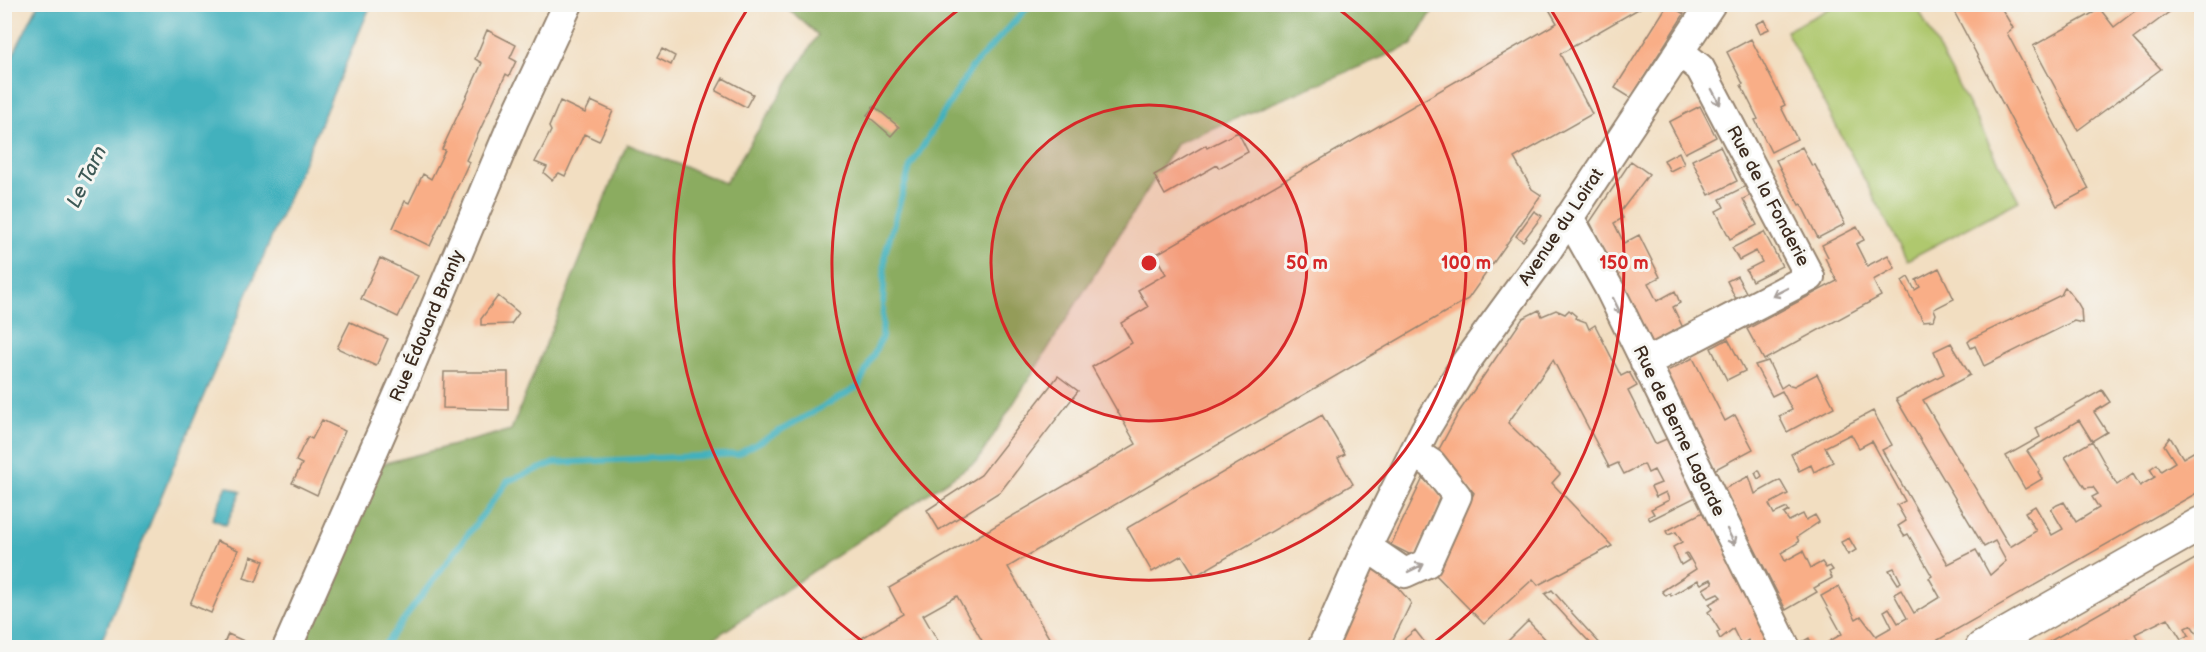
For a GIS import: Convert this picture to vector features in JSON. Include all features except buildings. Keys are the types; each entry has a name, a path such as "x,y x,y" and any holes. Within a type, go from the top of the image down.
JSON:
{"main road":[{"path":"1982,648 2202,523"}],"street":[{"name":"Rue Édouard Branly","path":"287,648 405,379 514,120 568,4"},
{"name":"Avenue du Loirat","path":"1322,648 1367,547 1414,452 1466,362 1569,217 1711,4"},
{"name":"Rue de la Fonderie","path":"1645,363 1810,277 1700,68 1680,52"},
{"name":"Rue de Berne Lagarde","path":"1569,217 1609,288 1786,648"},
{"path":"1367,547 1405,573 1427,563 1457,496 1432,464 1414,452"}],"green space":[{"path":"1838,4 1916,5 2019,201 1907,260 1786,31"},
{"path":"784,5 1436,5 1412,45 1177,143 978,460 701,647 302,648 378,465 511,430 627,144 725,183 818,35"}],"water":[{"name":"Le Tarn","path":"38,5 371,5 99,647 5,647 5,71"},
{"path":"227,486 241,492 226,525 212,519"}],"waterway":[{"path":"382,648 508,481 554,463 738,454 858,387 882,337 885,254 910,167 972,67 1031,4"}]}
